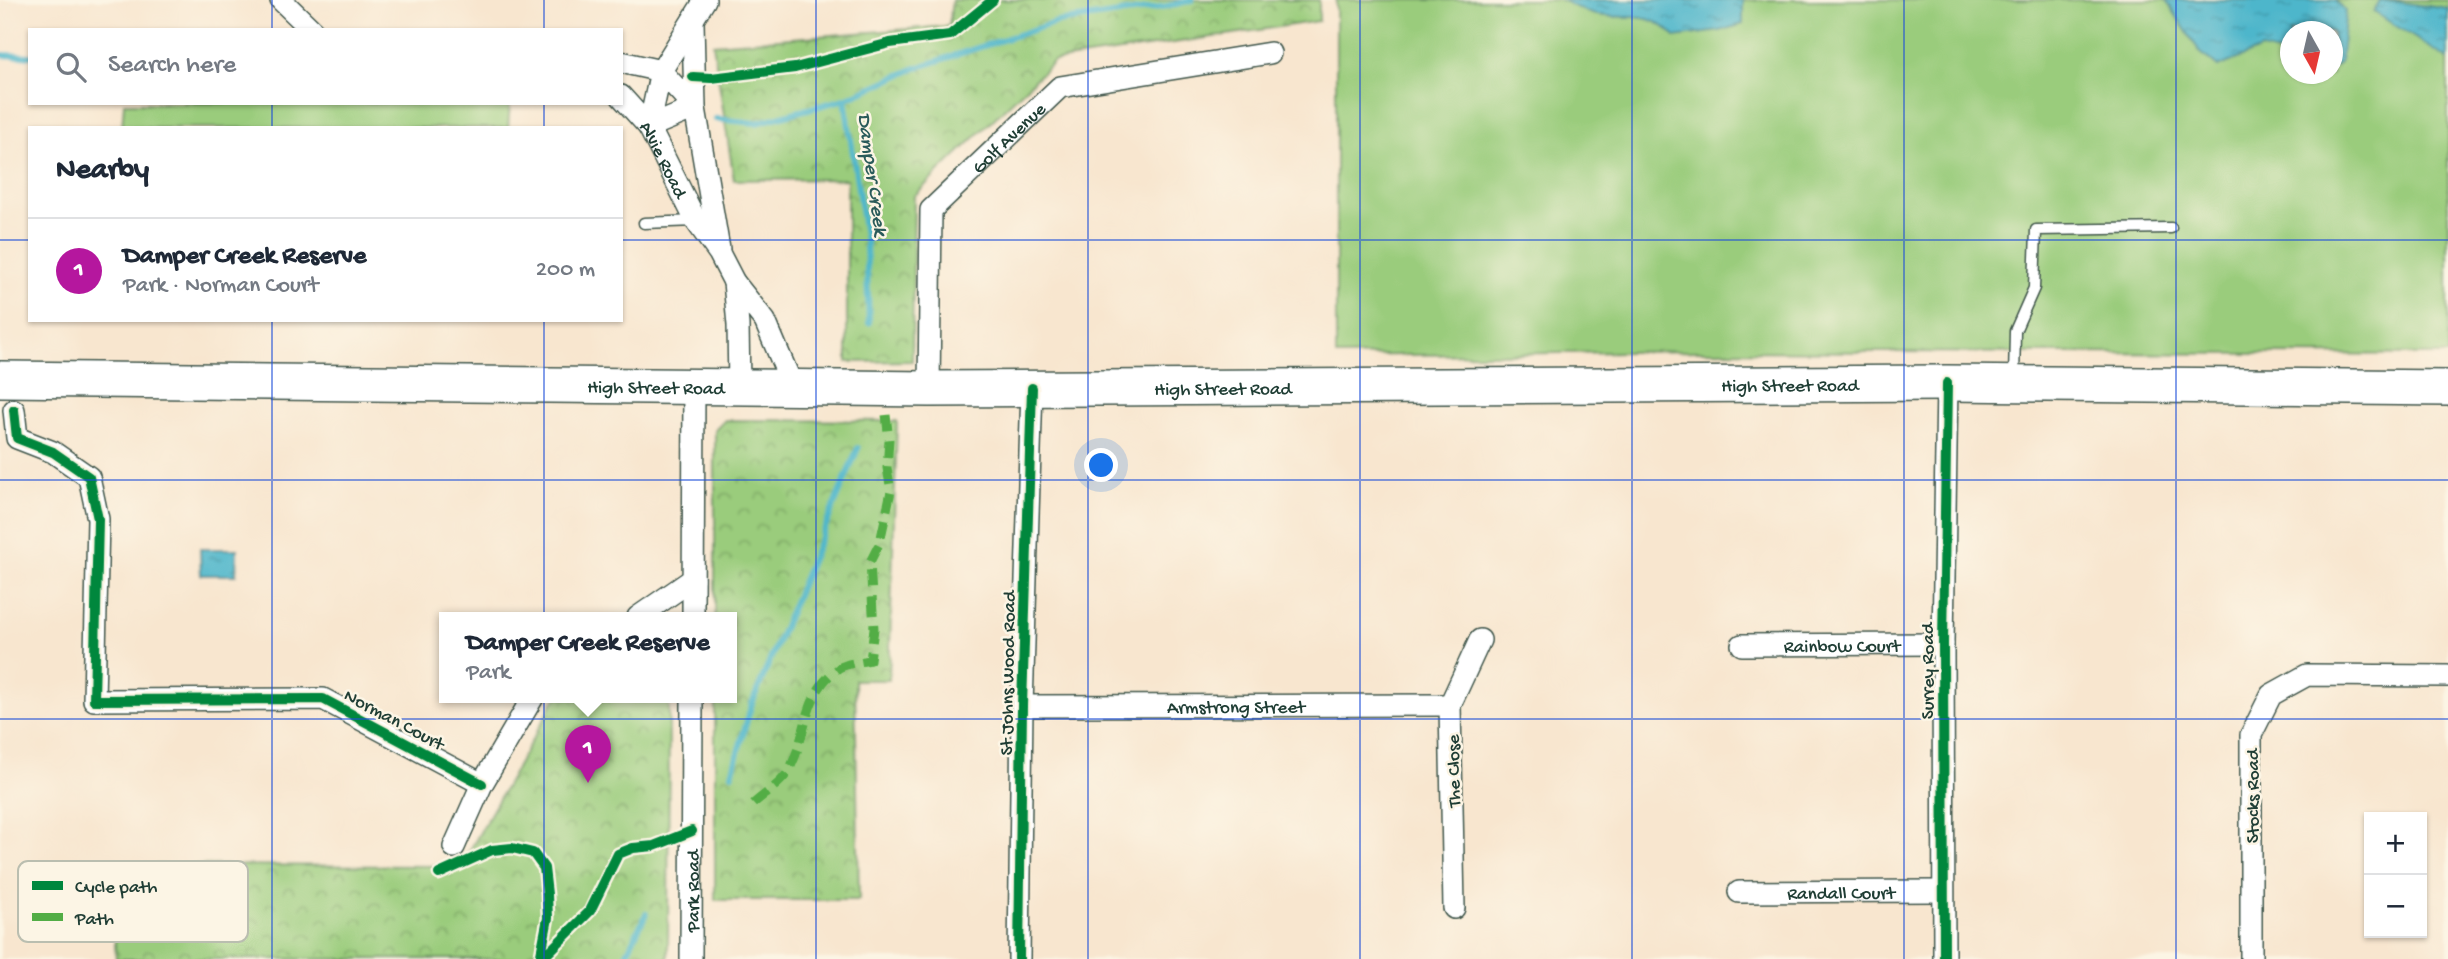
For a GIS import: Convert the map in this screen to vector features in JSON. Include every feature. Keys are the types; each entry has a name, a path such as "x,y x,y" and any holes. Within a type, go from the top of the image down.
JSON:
{"main road":[{"name":"High Street Road","path":"7,395 694,386 929,389 2014,383 2448,388"}],"street":[{"path":"281,0 310,28"},
{"name":"Alvie Road","path":"705,0 661,72 649,127 696,221 719,253 734,282 765,321 793,387"},
{"name":"Alvie Road","path":"693,22 695,108 719,253"},
{"name":"Golf Avenue","path":"929,389 931,210 1060,87 1270,53"},
{"path":"623,62 661,72 695,108 649,127 623,98"},
{"name":"Alvie Road","path":"734,282 739,386"},
{"name":"Surrey Road","path":"1944,959 1943,644 1947,383"},
{"path":"692,612 694,386"},
{"name":"St Johns Wood Road","path":"1019,959 1022,706 1032,388"},
{"name":"Norman Court","path":"7,395 17,438 53,452 89,477 98,519 94,700 323,699 482,784"},
{"path":"645,612 693,579"},
{"name":"The Close","path":"1454,908 1450,705 1480,640"},
{"name":"Rainbow Court","path":"1742,645 1943,644"},
{"name":"Stocks Road","path":"2251,959 2251,735 2271,695 2307,674 2448,676"},
{"path":"454,846 482,784 529,703"},
{"name":"Park Road","path":"691,959 692,703"},
{"name":"Armstrong Street","path":"1022,706 1450,705"},
{"name":"Randall Court","path":"1739,892 1943,891"}],"lane":[{"path":"645,223 696,221"},
{"path":"2014,383 2015,331 2034,288 2036,230 2171,228"}],"green space":[{"path":"952,0 1319,0 1319,21 1054,61 914,196 912,361 847,362 847,179 734,180 713,44 949,26"},
{"path":"1336,0 2448,0 2448,355 1700,351 1336,356"},
{"path":"124,105 510,105 508,126 122,126"},
{"path":"725,420 897,421 889,680 855,680 859,900 715,900 715,703 737,703 737,612 715,612 715,430"},
{"path":"553,703 669,703 668,959 116,959 115,942 248,942 248,865 461,866"}],"water":[{"path":"1562,0 1743,0 1743,24 1720,31 1675,37 1665,28 1646,19 1592,14"},
{"path":"2166,0 2335,0 2346,11 2343,36 2343,21 2280,21 2280,54 2261,49 2218,67 2200,52"},
{"path":"2380,1 2448,9 2448,59 2374,12"},
{"path":"200,549 237,549 236,575 201,575"}],"waterway":[{"name":"Damper Creek","path":"869,323 866,243 845,99 916,68 1057,22 1192,0"},
{"path":"0,55 28,56"},
{"path":"716,119 756,123 845,99"},
{"name":"Damper Creek","path":"732,774 751,706 858,448"},
{"name":"Damper Creek","path":"624,959 646,914"}],"marked path":[{"path":"753,804 789,770 812,702 827,678 842,666 870,660 874,629 870,562 880,542 891,491 887,468 889,440 886,415"}],"cycle path":[{"path":"693,77 711,78 795,68 890,43 950,35 993,0"},
{"path":"1944,959 1943,644 1947,383"},
{"path":"1019,959 1022,706 1032,388"},
{"path":"14,410 17,438 53,452 89,477 98,519 94,700 323,699 482,784"},
{"path":"542,959 590,911 618,854 633,848 654,846 692,831"},
{"path":"439,874 492,850 512,848 533,853 544,868 547,894 548,918 540,959"}],"place":[{"name":"Damper Creek Reserve","path":"588,783"}]}
